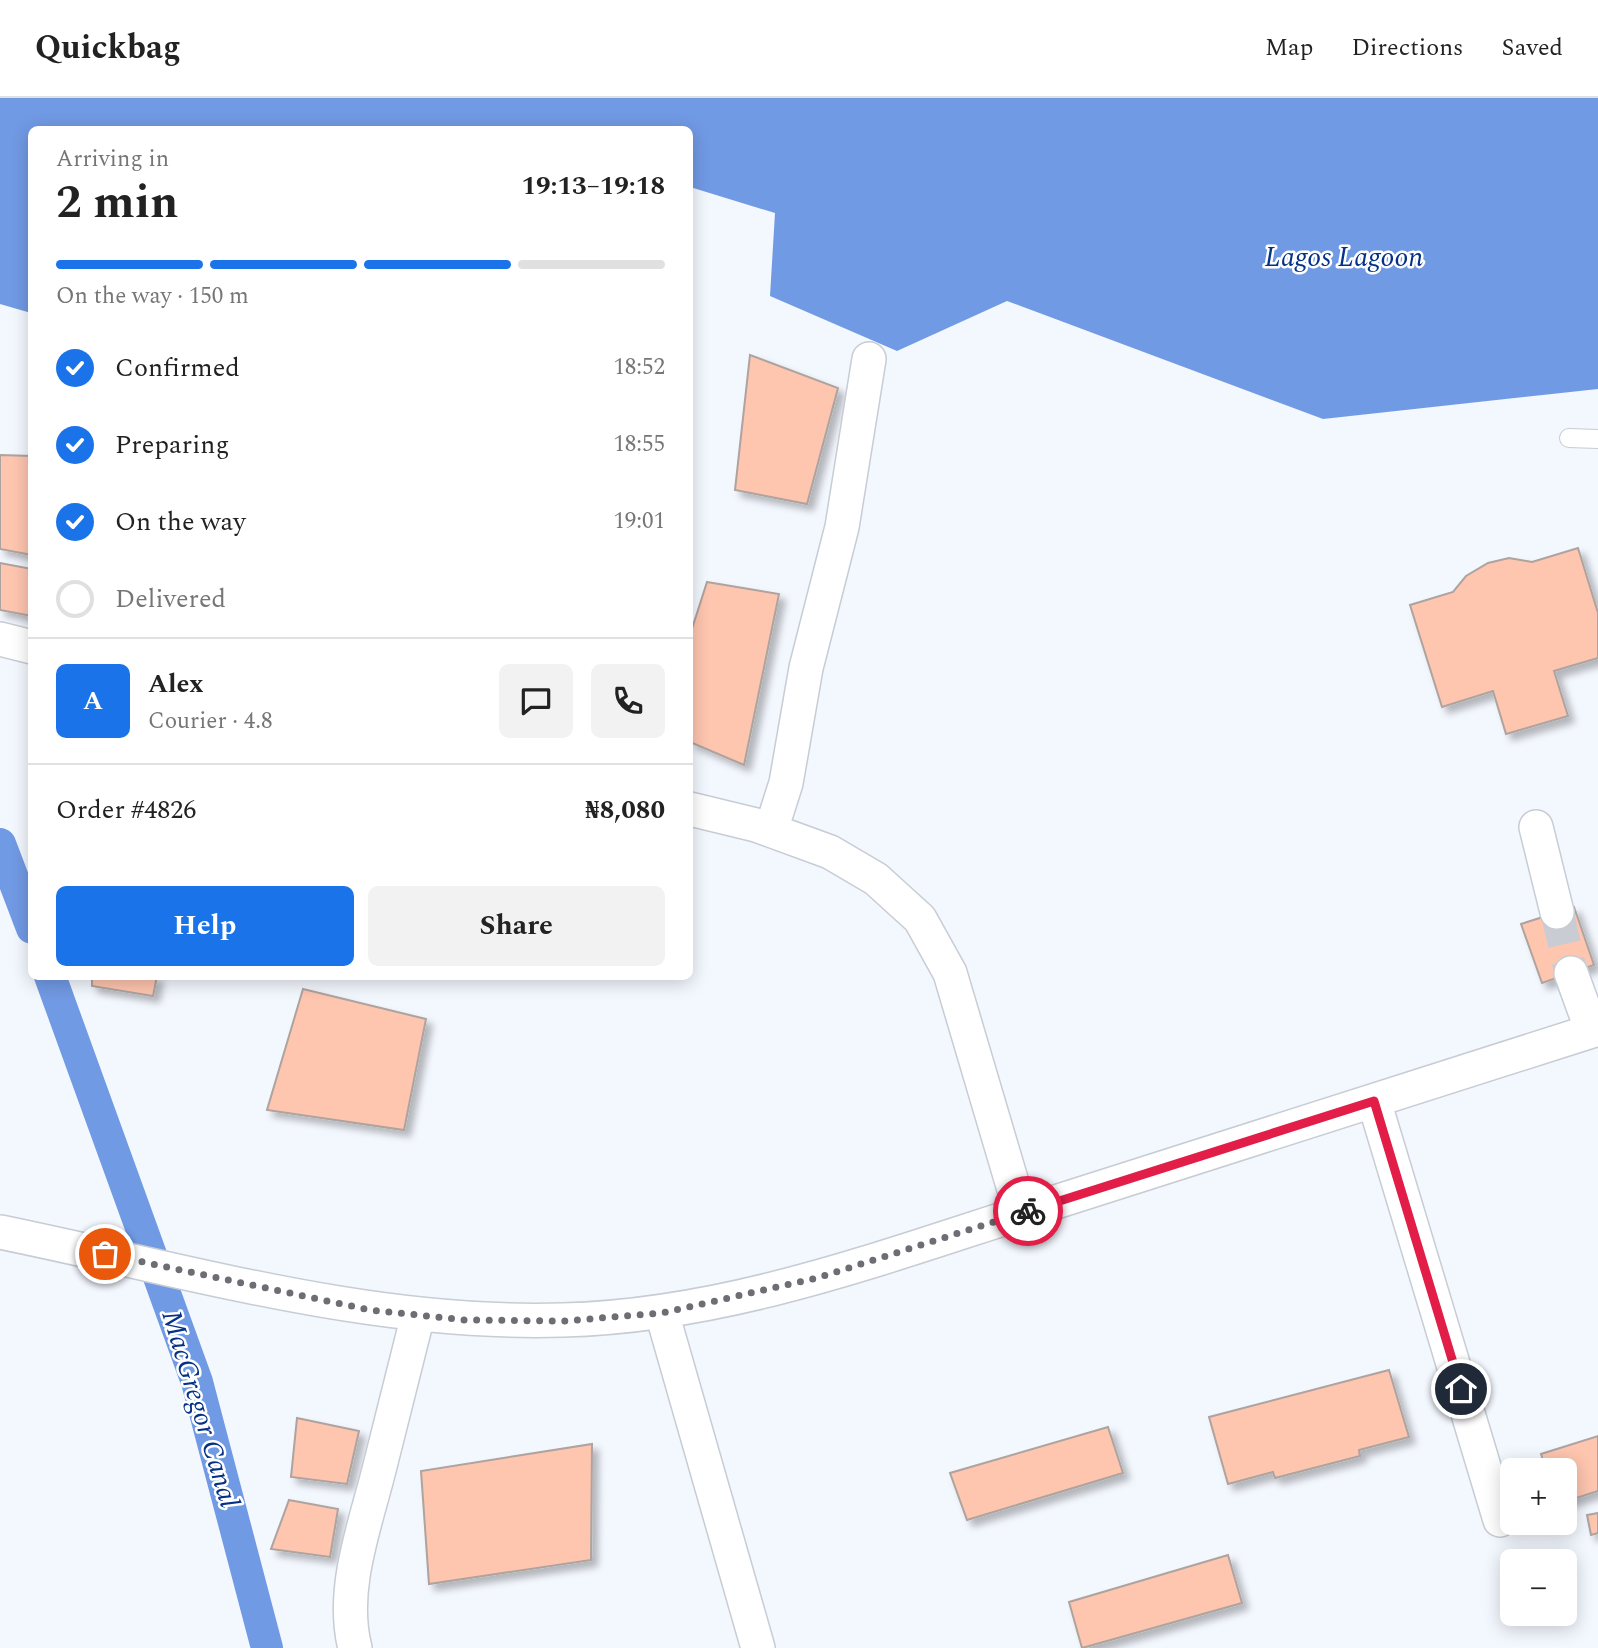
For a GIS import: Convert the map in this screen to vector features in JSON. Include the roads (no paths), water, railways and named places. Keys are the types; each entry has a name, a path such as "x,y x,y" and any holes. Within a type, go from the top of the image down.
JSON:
{"street":[{"path":"771,830 786,783 806,668 842,527 869,359"},
{"path":"0,639 28,646"},
{"path":"693,810 771,830 830,852 876,879 920,919 950,973 1021,1213"},
{"path":"1536,827 1557,912"},
{"path":"0,1232 370,1310 465,1320 564,1321 662,1313 817,1278 1595,1030 1571,973"},
{"path":"1374,1101 1500,1520"},
{"path":"662,1313 758,1648"},
{"path":"355,1648 351,1596 418,1315"}],"lane":[{"path":"1569,438 1598,439"}],"water":[{"name":"Lagos Lagoon","path":"0,98 1598,98 1598,389 1323,419 1007,301 897,351 770,296 775,213 693,188 693,126 28,126 28,312 0,304"}],"waterway":[{"name":"MacGregor Canal","path":"0,844 28,918"},
{"name":"MacGregor Canal","path":"51,980 197,1382 267,1648"}],"tunnel":[{"path":"1557,912 1571,973"}]}
